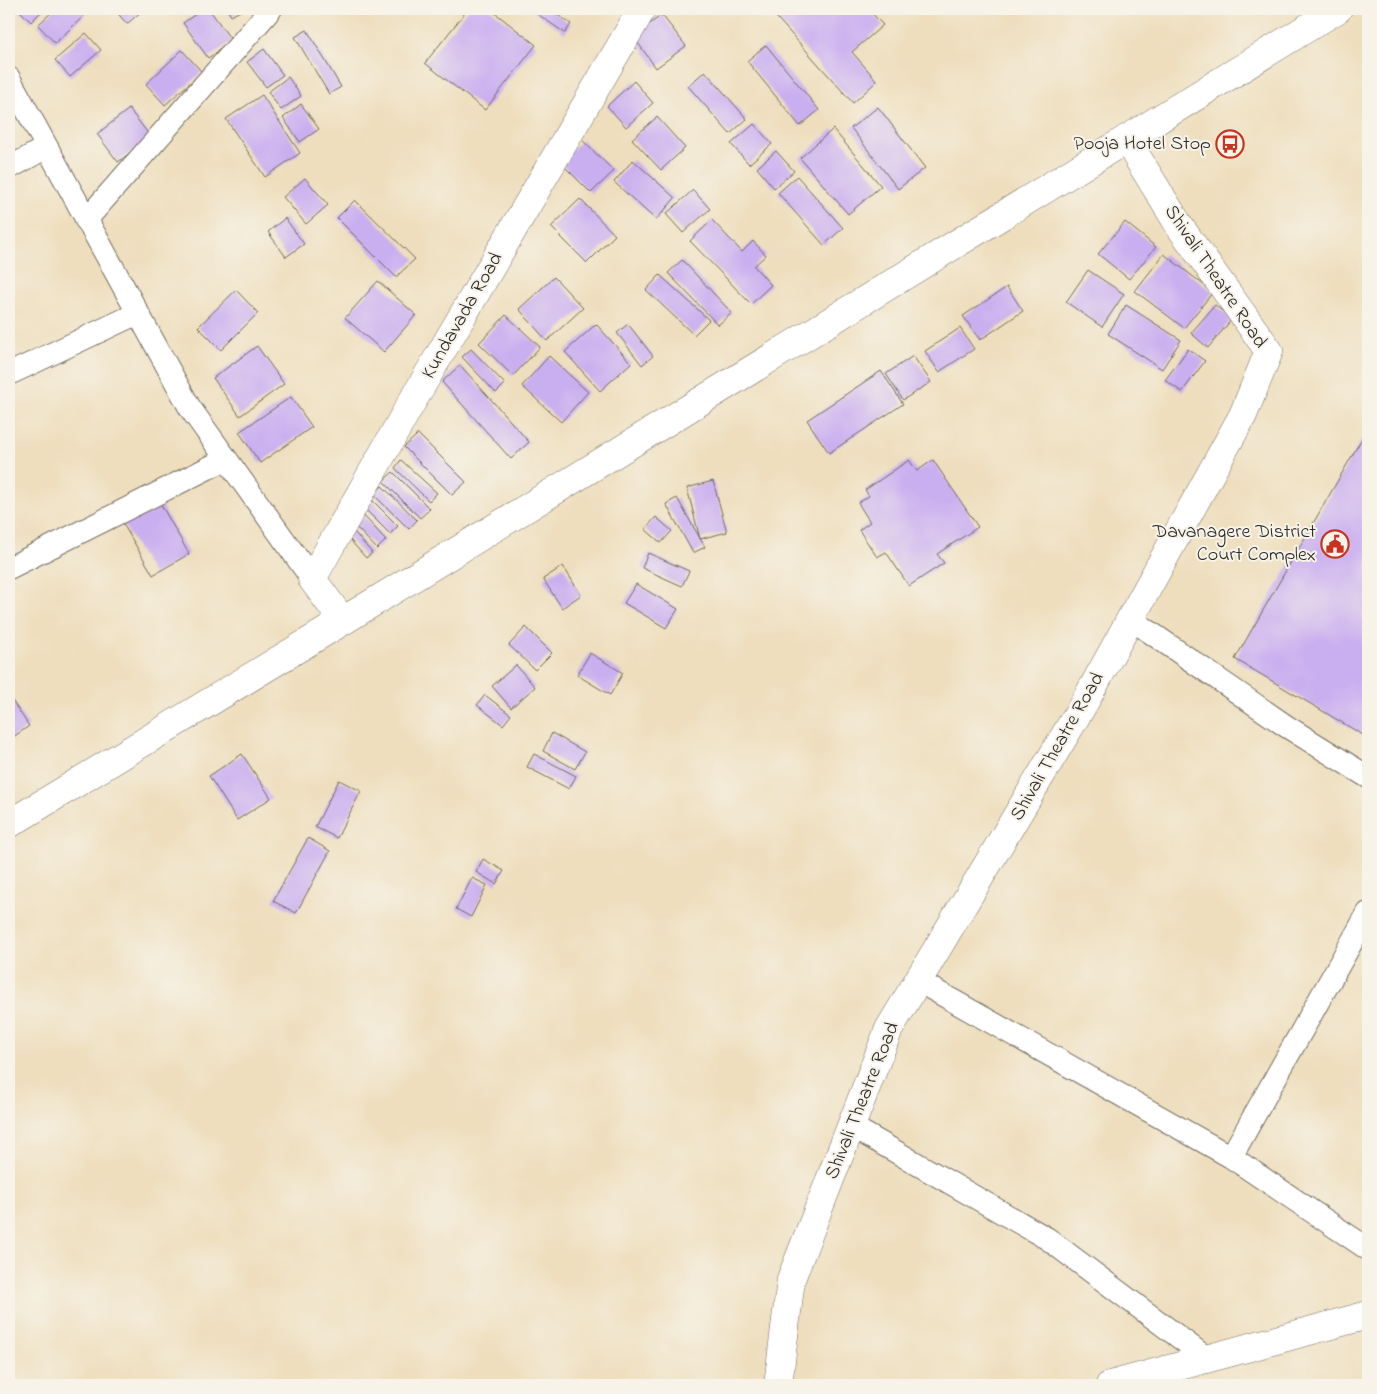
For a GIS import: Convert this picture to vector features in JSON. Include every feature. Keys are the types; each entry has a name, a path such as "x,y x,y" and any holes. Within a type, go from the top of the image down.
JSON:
{"street":[{"path":"86,220 271,9"},
{"name":"Kundavada Road","path":"312,579 409,407 642,9"},
{"path":"9,824 343,621 1338,9"},
{"path":"9,78 190,408 343,621"},
{"name":"Shivali Theatre Road","path":"778,1385 791,1279 889,1029 1083,705 1131,620 1243,415 1269,351 1180,227 1126,139"},
{"path":"9,168 46,147"},
{"path":"9,374 138,314"},
{"path":"9,568 226,459"},
{"path":"1131,620 1286,726 1368,777"},
{"path":"1231,1157 1368,913"},
{"path":"918,981 1231,1157 1368,1249"},
{"path":"851,1126 1048,1239 1208,1358"},
{"path":"1110,1385 1368,1315"}],"building":[{"path":"18,9 44,9 31,22"},
{"path":"55,9 80,9 86,14 55,43 38,25"},
{"path":"114,9 144,9 127,24"},
{"path":"203,9 209,9 232,41 208,58 183,23"},
{"path":"227,9 244,9 231,16"},
{"path":"468,9 490,9 536,45 485,110 425,63"},
{"path":"530,9 549,9 571,24 565,33"},
{"path":"769,9 868,9 883,25 852,52 877,81 853,103"},
{"path":"662,15 686,46 656,68 633,36"},
{"path":"307,30 341,87 329,94 295,37"},
{"path":"86,33 101,50 70,77 55,60"},
{"path":"766,45 819,110 800,126 747,61"},
{"path":"264,49 283,75 266,87 247,62"},
{"path":"182,50 202,72 165,105 146,84"},
{"path":"705,71 747,119 730,134 688,86"},
{"path":"288,77 301,96 281,110 268,92"},
{"path":"634,81 653,103 626,127 607,106"},
{"path":"262,95 300,153 265,177 226,119"},
{"path":"301,104 319,129 300,142 283,118"},
{"path":"878,107 925,168 898,189 851,128"},
{"path":"129,109 151,137 118,162 97,134"},
{"path":"657,117 685,148 661,170 632,139"},
{"path":"754,124 772,144 749,164 731,144"},
{"path":"833,129 881,186 848,214 800,158"},
{"path":"582,140 614,171 591,193 560,162"},
{"path":"776,151 794,171 774,188 757,168"},
{"path":"633,160 675,198 656,220 614,182"},
{"path":"797,176 843,228 824,245 778,193"},
{"path":"305,178 328,205 306,224 283,197"},
{"path":"693,190 710,209 683,233 666,214"},
{"path":"580,199 615,235 587,263 551,227"},
{"path":"355,200 415,259 396,277 337,218"},
{"path":"285,218 304,244 286,257 268,232"},
{"path":"712,220 742,252 753,241 766,255 754,266 771,285 751,304 690,241"},
{"path":"1125,222 1156,247 1129,279 1098,254"},
{"path":"1164,254 1213,292 1184,328 1135,291"},
{"path":"682,260 732,313 718,325 668,273"},
{"path":"1088,270 1124,294 1102,327 1066,302"},
{"path":"660,275 709,320 694,335 646,290"},
{"path":"554,277 583,308 547,341 519,309"},
{"path":"378,281 416,315 384,352 345,318"},
{"path":"1007,287 1023,311 980,340 963,316"},
{"path":"236,290 258,313 221,350 198,327"},
{"path":"1126,305 1181,340 1162,369 1108,334"},
{"path":"1215,305 1232,319 1208,348 1191,333"},
{"path":"506,315 540,347 513,376 479,343"},
{"path":"596,324 631,363 600,391 565,352"},
{"path":"628,324 653,356 642,365 617,333"},
{"path":"960,328 974,349 939,372 925,351"},
{"path":"257,346 284,384 240,416 213,378"},
{"path":"471,349 505,384 496,393 462,357"},
{"path":"1188,349 1205,361 1182,392 1165,380"},
{"path":"549,356 588,392 561,422 522,386"},
{"path":"913,356 931,382 903,400 886,374"},
{"path":"460,365 529,442 511,459 442,382"},
{"path":"881,371 903,404 829,453 807,420"},
{"path":"291,397 312,427 260,463 239,432"},
{"name":"Davanagere District Court Complex","path":"1368,428 1368,738 1235,659"},
{"path":"418,434 466,482 452,495 404,447"},
{"path":"401,460 437,493 429,501 395,468"},
{"path":"909,460 917,471 933,460 978,527 937,554 944,563 909,586 886,552 877,557 859,530 870,522 858,503 869,496 865,490"},
{"path":"393,472 430,509 420,518 383,481"},
{"path":"713,481 727,532 700,539 687,488"},
{"path":"382,486 417,520 409,529 374,495"},
{"path":"677,498 705,547 693,553 666,504"},
{"path":"159,501 189,554 153,575 122,522"},
{"path":"373,501 398,526 390,534 365,509"},
{"path":"363,515 386,540 377,549 353,524"},
{"path":"656,517 672,531 661,543 645,529"},
{"path":"350,527 372,553 366,558 343,532"},
{"path":"648,553 689,571 682,586 642,568"},
{"path":"563,566 581,595 562,608 543,579"},
{"path":"636,584 678,609 666,628 624,603"},
{"path":"526,627 552,653 535,670 509,645"},
{"path":"590,653 623,673 610,695 577,675"},
{"path":"516,665 535,687 511,708 492,686"},
{"path":"485,695 511,715 503,725 477,705"},
{"path":"9,696 29,726 9,740"},
{"path":"552,733 585,752 575,769 543,751"},
{"path":"242,754 271,798 237,820 209,776"},
{"path":"534,754 576,776 569,789 527,767"},
{"path":"339,780 361,791 337,838 315,827"},
{"path":"308,838 330,851 296,913 273,901"},
{"path":"483,859 504,871 496,884 476,872"},
{"path":"472,878 487,885 471,917 456,909"}],"place":[{"name":"Pooja Hotel Stop","path":"1230,144"},
{"name":"Davanagere District Court Complex","path":"1335,544"}]}
